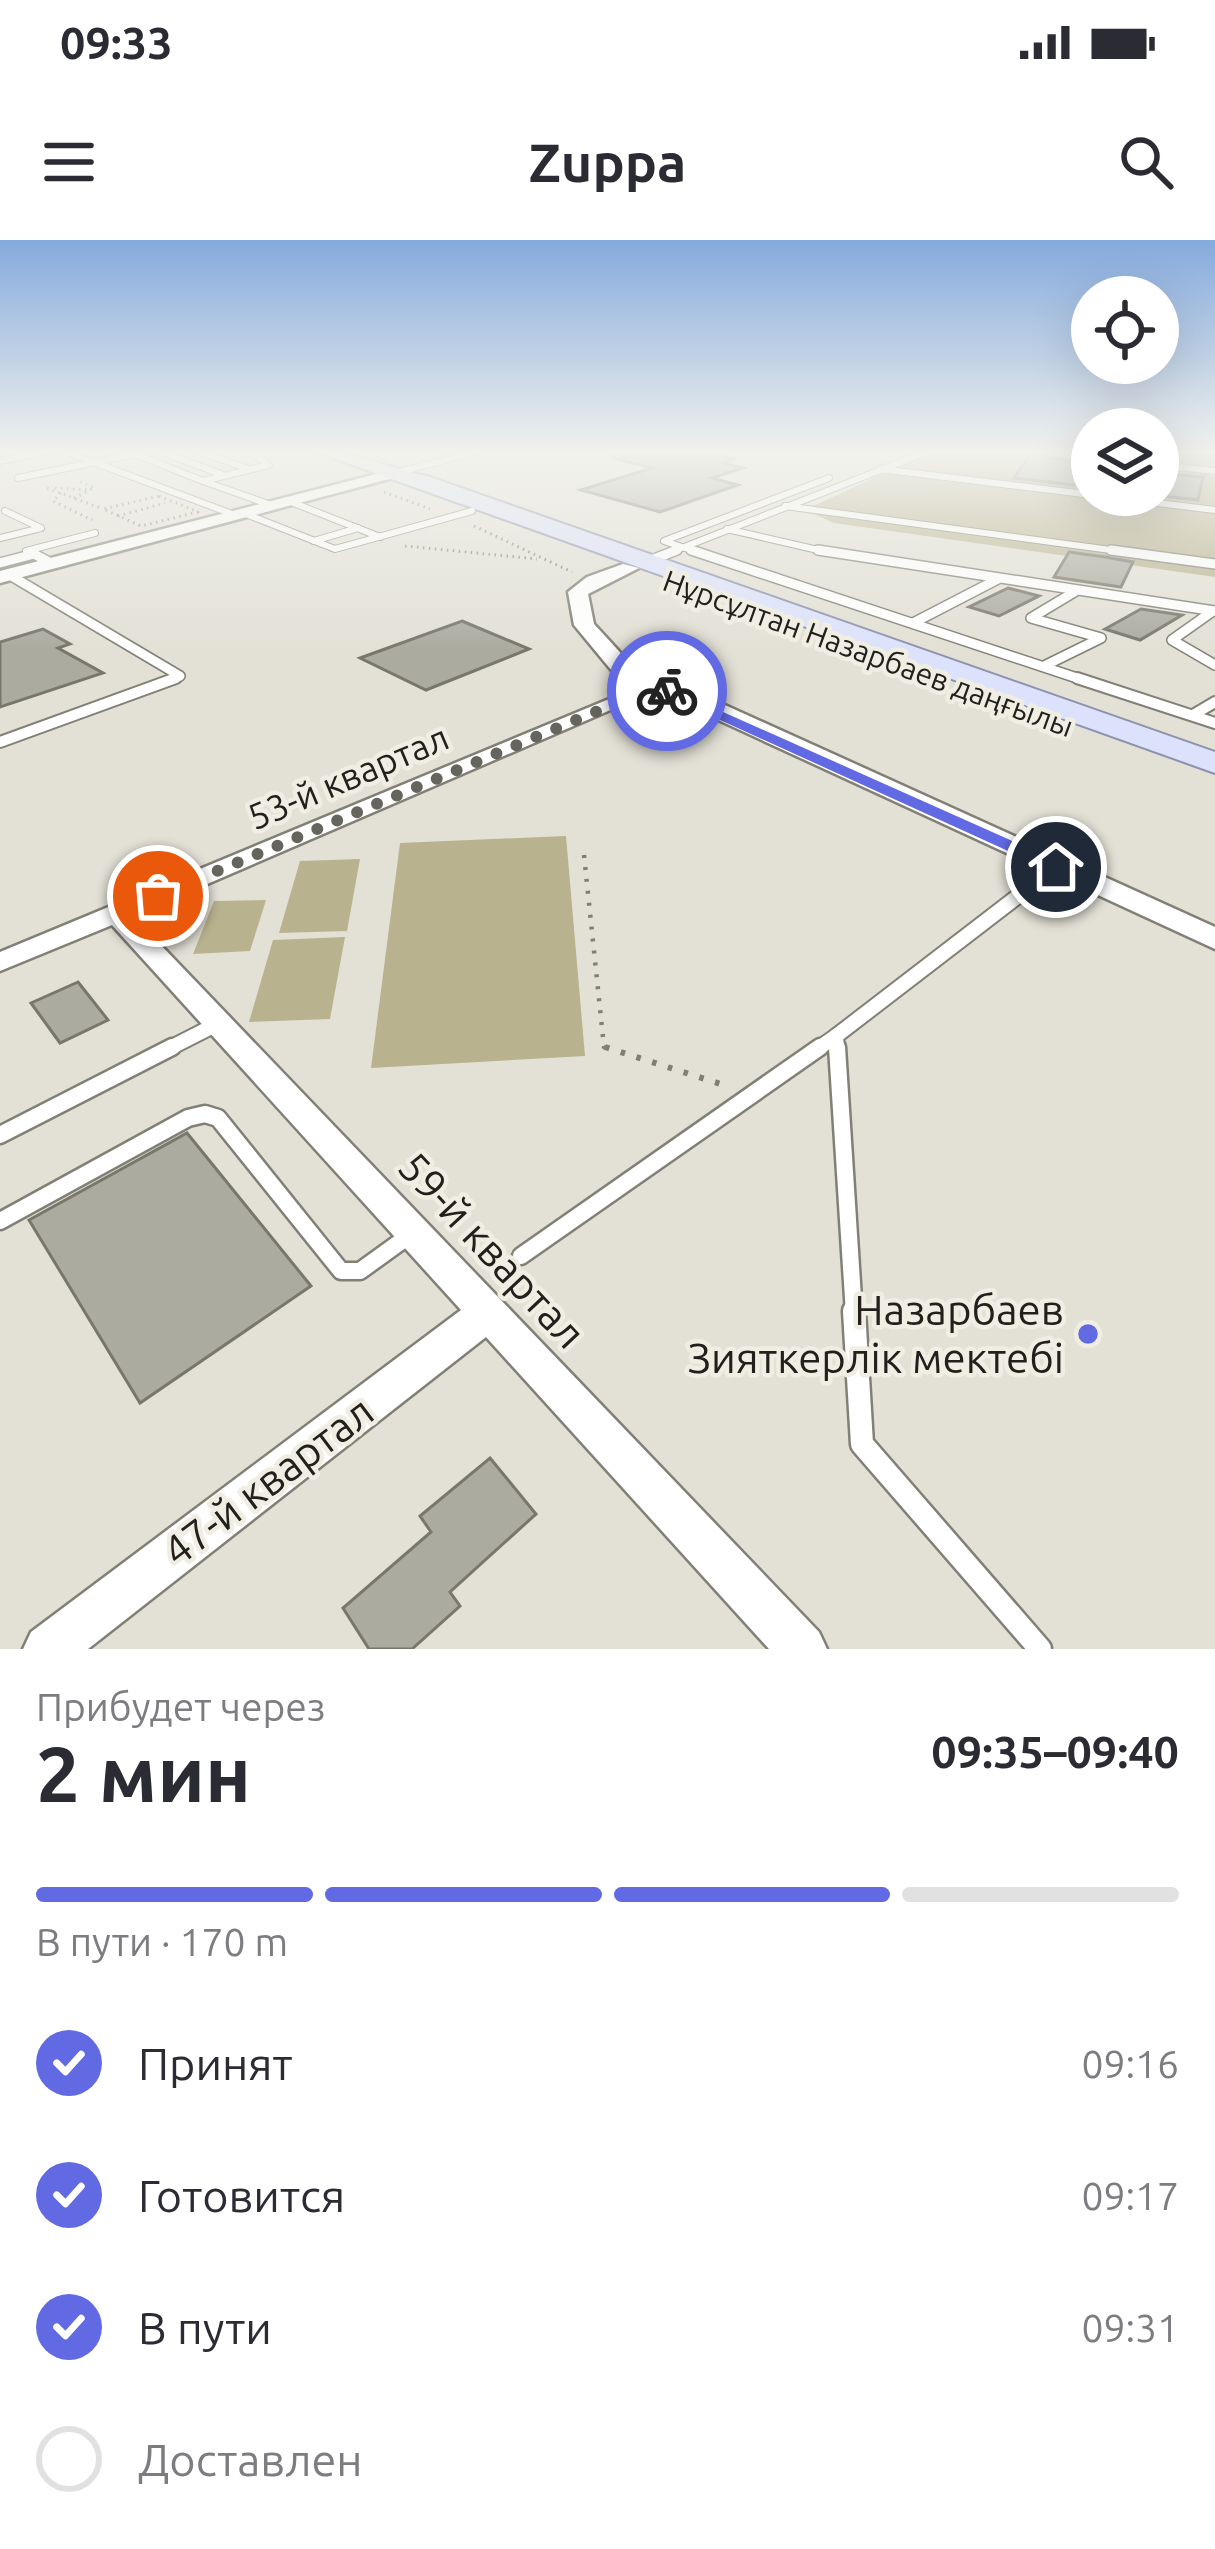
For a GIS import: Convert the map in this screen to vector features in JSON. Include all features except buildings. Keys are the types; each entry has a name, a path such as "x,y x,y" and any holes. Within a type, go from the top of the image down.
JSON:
{"main road":[{"name":"Нұрсұлтан Назарбаев даңғылы","path":"472,517 638,565 1215,763"},
{"name":"Нұрсұлтан Назарбаев даңғылы","path":"514,517 1215,780"}],"street":[{"path":"2,567 220,517"},
{"path":"638,565 594,580 578,592 584,625 620,666 1215,939"},
{"name":"53-й квартал","path":"0,962 657,686"},
{"name":"59-й квартал","path":"116,913 802,1649"},
{"name":"47-й квартал","path":"48,1649 488,1312"}],"lane":[{"path":"0,538 41,528 17,517"},
{"path":"247,517 335,549 452,517"},
{"path":"323,517 380,537"},
{"path":"728,517 664,541 1215,723"},
{"path":"638,565 758,517"},
{"path":"865,517 1215,564"},
{"path":"314,541 358,528"},
{"path":"727,529 831,553 1214,611"},
{"path":"2,567 95,533"},
{"path":"0,742 176,682 180,676 2,567"},
{"path":"913,623 998,580"},
{"path":"1044,666 1101,638 1031,618 1076,591"},
{"path":"1214,611 1172,640 1215,665"},
{"path":"1200,621 1215,625"},
{"path":"1193,716 1215,702"},
{"path":"521,1256 836,1036 1056,867"},
{"path":"0,1135 219,1024"},
{"path":"836,1036 862,1444 1040,1649"},
{"path":"0,1221 188,1118 205,1114 218,1118 341,1271 360,1271 414,1232"}],"path":[{"path":"88,518 93,517"},
{"path":"120,517 141,526 179,517"},
{"path":"164,517 170,519"},
{"path":"467,517 542,559 594,580"},
{"path":"88,518 106,526 95,533"},
{"path":"368,540 437,552 542,559"},
{"path":"584,855 604,1047 752,1094"}],"shaded area":[{"path":"820,517 1215,517 1215,577 834,523"},
{"path":"566,836 585,1056 371,1068 400,843"},
{"path":"360,859 347,931 279,933 300,861"},
{"path":"266,900 250,951 193,954 214,901"},
{"path":"345,937 330,1019 249,1022 273,940"}],"way so far":[{"path":"158,896 657,686 667,691"}],"place":[{"name":"Назарбаев Зияткерлік мектебі","path":"1088,1334"}],"route":[{"path":"667,691 1056,867"}]}
